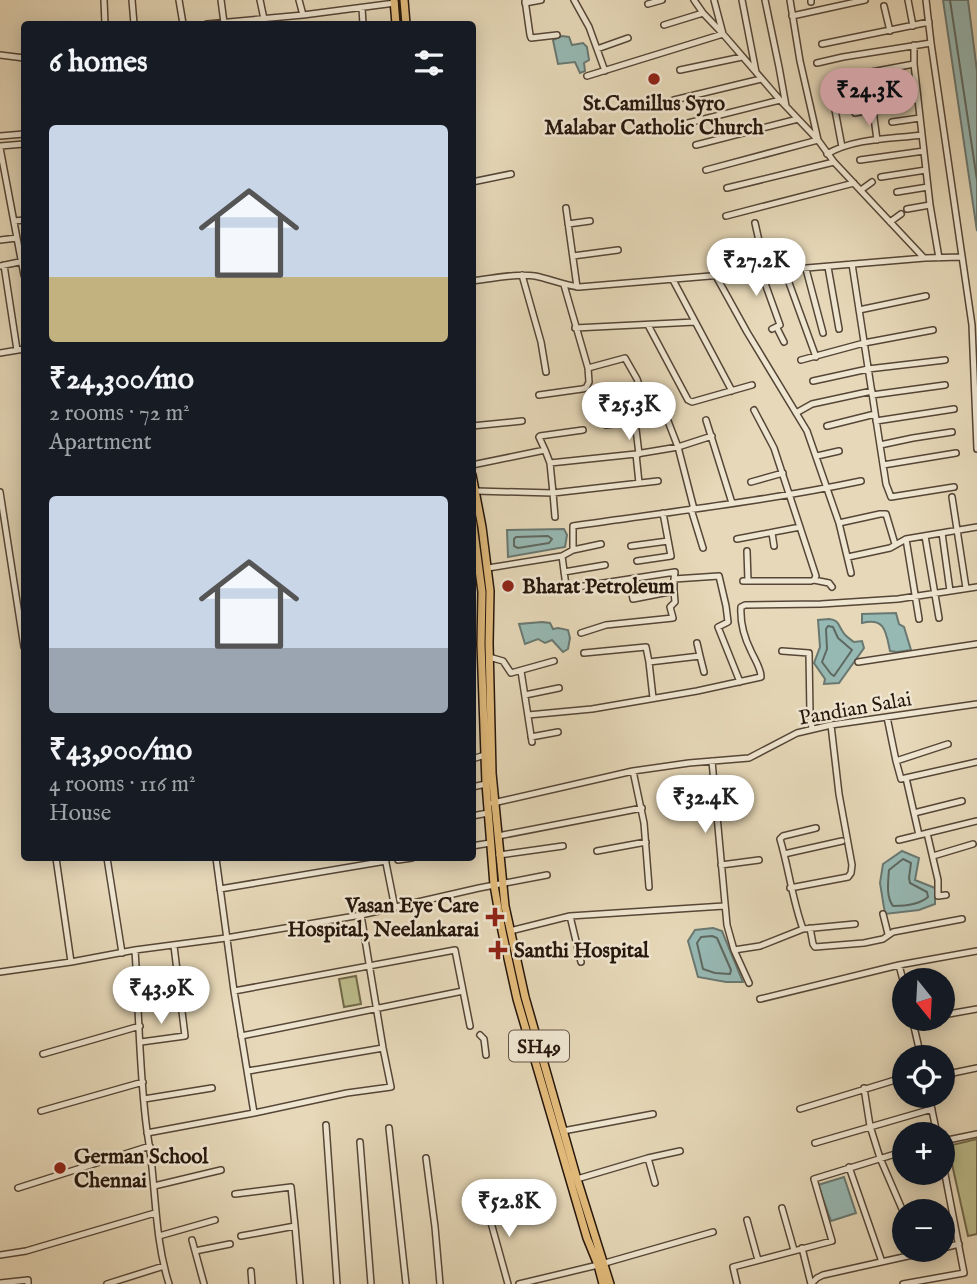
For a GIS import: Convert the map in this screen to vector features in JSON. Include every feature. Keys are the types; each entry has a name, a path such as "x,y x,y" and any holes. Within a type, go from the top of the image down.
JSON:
{"main road":[{"path":"404,0 405,21"},
{"path":"394,2 396,21"},
{"name":"SH49","path":"476,491 490,591 482,680 486,784 498,836 502,931 529,1044 587,1238 610,1284"},
{"name":"SH49","path":"476,547 485,644 489,657 492,773 488,813 490,843 525,997 601,1264 603,1284"}],"street":[{"path":"104,0 105,21"},
{"path":"132,0 134,21"},
{"path":"180,0 183,21"},
{"path":"220,0 224,21"},
{"path":"260,0 264,19"},
{"path":"299,0 303,15"},
{"path":"541,0 525,1 530,37 557,35"},
{"path":"574,0 589,27 605,71"},
{"path":"648,4 662,0"},
{"path":"694,0 702,13 818,140 834,162 925,258"},
{"path":"714,0 723,34"},
{"path":"742,0 756,72"},
{"path":"765,0 786,106"},
{"path":"790,0 800,61 818,140"},
{"path":"792,16 865,0"},
{"path":"908,0 913,26"},
{"path":"926,0 972,336 977,449"},
{"path":"244,21 273,21 394,2"},
{"path":"884,6 890,31"},
{"path":"362,8 363,21"},
{"path":"664,25 702,13"},
{"path":"822,44 929,22"},
{"path":"587,76 723,34"},
{"path":"597,49 628,38"},
{"path":"817,63 931,43"},
{"path":"914,45 930,205 939,258"},
{"path":"0,55 21,58"},
{"path":"680,70 741,57"},
{"path":"845,77 914,64"},
{"path":"868,72 877,140"},
{"path":"674,100 761,79"},
{"path":"846,95 916,82"},
{"path":"832,94 842,147"},
{"path":"855,113 918,99"},
{"path":"688,123 780,100"},
{"path":"892,122 920,118"},
{"path":"696,145 798,119"},
{"path":"0,136 21,134"},
{"path":"827,154 842,147 922,135"},
{"path":"706,170 818,140"},
{"path":"21,144 0,147 21,254"},
{"path":"860,160 924,151"},
{"path":"727,188 834,162"},
{"path":"881,177 926,170"},
{"path":"476,181 511,174"},
{"path":"860,190 872,182"},
{"path":"726,216 854,183"},
{"path":"897,192 928,187"},
{"path":"878,209 887,203"},
{"path":"0,206 10,205"},
{"path":"907,209 930,205"},
{"path":"566,208 577,287"},
{"path":"890,222 901,214"},
{"path":"14,221 21,220"},
{"path":"568,224 590,221"},
{"path":"755,223 764,272 780,326 775,328 784,342"},
{"path":"0,240 17,238"},
{"path":"573,257 618,250"},
{"path":"476,281 523,275 577,287 962,257"},
{"path":"16,350 2,266 21,262"},
{"path":"852,264 886,484 891,497 954,487"},
{"path":"828,267 839,329"},
{"path":"806,268 823,333"},
{"path":"784,270 816,357"},
{"path":"523,275 541,342 545,372"},
{"path":"716,276 807,431 839,523 851,572"},
{"path":"673,279 732,391"},
{"path":"539,395 586,388 589,382 588,368 564,285"},
{"path":"859,310 926,296"},
{"path":"575,328 695,322"},
{"path":"648,325 688,400 692,402 752,385"},
{"path":"801,360 864,343 933,330"},
{"path":"0,353 21,349"},
{"path":"588,368 625,358 637,379 649,412"},
{"path":"813,381 868,369 945,360"},
{"path":"796,413 812,404 872,393 945,385"},
{"path":"827,426 876,417 954,409"},
{"path":"754,410 774,448 783,473 816,576 814,580"},
{"path":"666,416 677,447 703,548"},
{"path":"706,420 732,503"},
{"path":"476,426 522,421"},
{"path":"606,425 635,421 639,483"},
{"path":"555,517 550,463 539,437 583,430"},
{"path":"880,445 952,432"},
{"path":"550,463 637,454 677,447 712,436"},
{"path":"476,464 545,450"},
{"path":"817,456 839,451"},
{"path":"883,465 956,453"},
{"path":"940,455 941,465"},
{"path":"751,482 783,473"},
{"path":"476,491 553,493 658,481"},
{"path":"573,550 573,526 861,481"},
{"path":"0,492 21,628"},
{"path":"953,497 966,588"},
{"path":"638,561 671,556 663,513"},
{"path":"839,523 886,514 895,544"},
{"path":"737,539 800,527"},
{"path":"848,557 890,548 906,539 977,527"},
{"path":"772,533 774,546"},
{"path":"942,533 950,591"},
{"path":"925,536 939,618"},
{"path":"906,539 919,619"},
{"path":"631,546 668,541"},
{"path":"488,568 562,556 573,550 601,544"},
{"path":"747,551 745,581 814,580 829,583 832,587"},
{"path":"562,556 566,586 571,588 674,572 675,602 670,607 673,618 606,625 581,633"},
{"path":"564,572 604,565"},
{"path":"674,579 719,576 727,622 718,627 740,681"},
{"path":"629,579 633,599 674,591"},
{"path":"528,715 592,709 761,677 745,637 741,606 898,599 977,587"},
{"path":"697,643 704,672"},
{"path":"858,662 977,644"},
{"path":"584,653 646,647 653,698"},
{"path":"782,651 807,652 810,655 812,729"},
{"path":"649,662 700,656"},
{"path":"489,657 503,661 511,673 554,661"},
{"path":"521,671 531,739 558,732"},
{"path":"476,681 482,680"},
{"path":"525,695 559,688"},
{"name":"Pandian Salai","path":"491,803 633,771 749,758 797,733 831,725 977,704"},
{"path":"887,717 901,779 977,762"},
{"path":"790,888 848,877 851,873 831,725"},
{"path":"896,761 948,744"},
{"path":"476,758 485,755"},
{"path":"712,761 728,932 749,983"},
{"path":"633,771 642,808 649,887"},
{"path":"906,778 919,835"},
{"path":"476,786 486,784"},
{"path":"914,813 962,801"},
{"path":"498,836 642,808"},
{"path":"476,815 488,813"},
{"path":"899,840 977,821"},
{"path":"803,929 790,888 780,837 816,828"},
{"path":"928,833 938,880 938,895 946,895"},
{"path":"784,854 842,841"},
{"path":"597,851 646,842"},
{"path":"476,845 490,843"},
{"path":"933,856 973,844"},
{"path":"499,855 563,846"},
{"path":"721,865 759,860"},
{"path":"55,861 71,962"},
{"path":"107,861 122,953"},
{"path":"216,861 254,1113"},
{"path":"220,889 374,861"},
{"path":"385,861 395,908"},
{"path":"0,972 361,915 547,875"},
{"path":"510,931 570,916 724,906"},
{"path":"883,914 888,934"},
{"path":"147,1133 347,1093 391,1087 361,915"},
{"path":"570,916 581,962"},
{"path":"810,928 815,947 864,943 883,939 888,934 904,929 962,919"},
{"path":"734,950 760,946 803,929 855,924"},
{"path":"141,1042 185,1036 174,946"},
{"path":"135,950 144,1099 155,1213 163,1266 169,1284"},
{"path":"234,990 455,950 470,1026"},
{"path":"760,999 899,965 977,950"},
{"path":"241,1036 463,991"},
{"path":"956,1013 977,1009"},
{"path":"43,1054 140,1026"},
{"path":"481,1035 484,1038 486,1055"},
{"path":"248,1071 383,1048"},
{"path":"955,1073 977,1068"},
{"path":"800,1110 892,1080"},
{"path":"41,1111 143,1082"},
{"path":"144,1099 212,1087"},
{"path":"864,1088 870,1126 898,1199"},
{"path":"815,1143 932,1109 935,1122"},
{"path":"563,1131 653,1114"},
{"path":"326,1125 337,1284"},
{"path":"389,1128 406,1284"},
{"path":"955,1139 977,1134"},
{"path":"360,1142 370,1284"},
{"path":"18,1188 150,1146"},
{"path":"577,1179 680,1151"},
{"path":"737,1284 733,1266 832,1241 814,1178 892,1155"},
{"path":"426,1158 440,1284"},
{"path":"648,1158 655,1183"},
{"path":"849,1167 882,1262"},
{"path":"154,1186 221,1170"},
{"path":"903,1284 964,1273 947,1185"},
{"path":"235,1194 290,1186 300,1284"},
{"path":"485,1201 508,1284"},
{"path":"782,1208 794,1250"},
{"path":"0,1255 26,1251 155,1213"},
{"path":"159,1236 215,1220"},
{"path":"747,1220 758,1260"},
{"path":"240,1236 295,1226"},
{"path":"519,1284 713,1232"},
{"path":"192,1240 204,1284"},
{"path":"195,1251 230,1244"},
{"path":"955,1245 960,1244"},
{"path":"802,1248 811,1284"},
{"path":"811,1284 823,1275 892,1259"},
{"path":"107,1284 163,1266"},
{"path":"251,1270 253,1284"},
{"path":"0,1283 28,1282"}],"green space":[{"path":"356,976 361,1004 344,1007 339,979"},
{"path":"977,1139 977,1234 968,1236 955,1178 955,1144"}],"water":[{"path":"943,0 968,0 977,71 977,231"},
{"path":"562,36 569,37 572,45 583,43 587,47 589,60 584,63 585,71 580,73 575,62 558,64 553,40"},
{"path":"564,529 567,535 565,547 508,557 507,530"},
{"path":"896,613 899,624 904,627 911,650 890,651 880,624 862,623 862,614"},
{"path":"829,619 837,622 845,635 854,642 862,641 864,648 839,683 824,684 825,679 814,663 820,647 818,620"},
{"path":"550,623 553,629 568,630 568,649 563,652 552,640 545,643 538,639 525,644 519,624"},
{"path":"902,851 919,858 915,880 935,888 935,904 919,910 885,914 880,883 883,864"},
{"path":"713,928 722,931 743,982 698,977 688,941 695,930"},
{"path":"844,1177 856,1213 831,1221 818,1185"}],"place":[{"name":"St.Camillus Syro Malabar Catholic Church","path":"654,79"},
{"name":"Bharat Petroleum","path":"508,586"},
{"name":"Vasan Eye Care Hospital, Neelankarai","path":"495,917"},
{"name":"Santhi Hospital","path":"498,950"},
{"name":"German School Chennai","path":"60,1168"}]}
